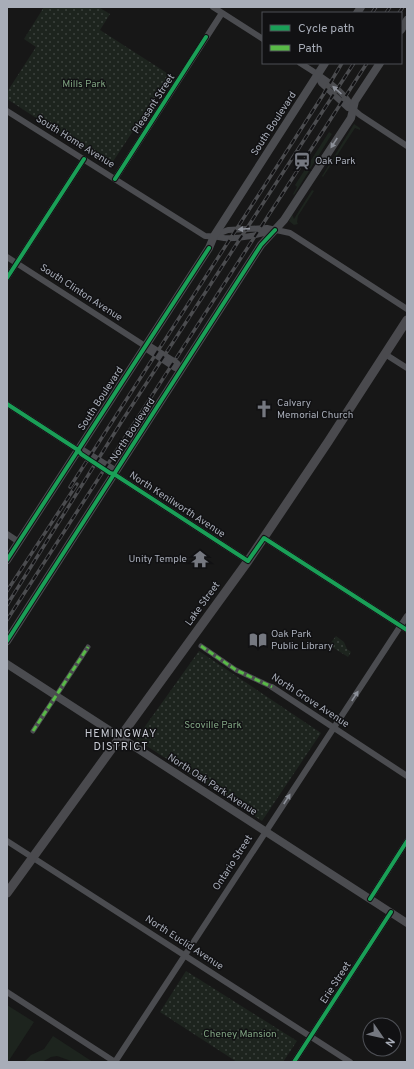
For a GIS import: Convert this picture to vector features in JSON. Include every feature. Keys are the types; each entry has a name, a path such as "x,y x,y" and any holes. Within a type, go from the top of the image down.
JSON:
{"main road":[{"name":"Lake Street","path":"7,893 248,561 407,320"}],"street":[{"path":"213,7 262,38"},
{"name":"Pleasant Street","path":"115,179 222,13"},
{"path":"301,64 324,78 350,102 353,109 360,115 407,146"},
{"name":"South Boulevard","path":"7,560 209,248 214,236 324,64"},
{"name":"North Boulevard","path":"7,641 261,246 284,220 351,118 356,101 379,64"},
{"name":"South Home Avenue","path":"7,111 205,236 224,238 262,235 275,230"},
{"path":"7,278 84,160"},
{"path":"275,230 290,233 407,309"},
{"name":"South Clinton Avenue","path":"7,257 145,346 150,346 167,356 177,363 181,369"},
{"path":"385,354 407,368"},
{"name":"North Kenilworth Avenue","path":"7,404 78,450 81,454 110,473 114,474 248,561"},
{"path":"7,534 19,542"},
{"path":"264,538 407,630"},
{"name":"Ontario Street","path":"115,1062 407,616"},
{"name":"North Grove Avenue","path":"201,646 236,670 272,687 407,776"},
{"path":"33,732 88,647"},
{"name":"North Oak Park Avenue","path":"7,664 407,923"},
{"name":"North Euclid Avenue","path":"7,840 350,1062"},
{"path":"370,899 407,841"},
{"name":"Erie Street","path":"294,1062 391,912"},
{"path":"7,992 115,1062"}],"green space":[{"name":"Mills Park","path":"44,7 101,7 100,8 110,14 100,30 170,75 110,166 7,99 7,92 36,47 24,39"},
{"path":"354,124 360,128 360,130 355,128 323,177 322,176"},
{"path":"329,132 332,134 294,195 293,194 297,187 295,185"},
{"path":"312,190 314,191 298,216 298,224 294,225 289,221 292,214 294,219"},
{"path":"336,636 344,642 347,649 351,652 348,657 329,645"},
{"name":"Scoville Park","path":"199,651 321,733 262,821 136,739"},
{"name":"Cheney Mansion","path":"186,971 297,1041 283,1062 237,1062 160,1012"},
{"path":"7,1005 34,1022 8,1062 7,1062"},
{"path":"53,1036 93,1062 74,1062 57,1056 51,1057 42,1062 24,1062 31,1055 44,1049"}],"railway":[{"path":"373,12 376,7"},
{"path":"387,12 390,7"},
{"path":"400,12 403,7"},
{"path":"70,487 323,95 341,64"},
{"path":"7,605 122,421 353,64"},
{"path":"7,620 366,64"},
{"path":"7,591 77,484"}],"marked path":[{"path":"201,646 236,670 272,687"},
{"path":"33,731 88,647"}],"cycle path":[{"path":"115,179 206,37"},
{"path":"7,278 84,159"},
{"path":"7,641 261,245 275,230"},
{"path":"7,560 209,248"},
{"path":"7,404 78,450 81,454 110,473 114,474 248,561 264,538 407,630"},
{"path":"370,899 407,841"},
{"path":"294,1062 391,912"}],"place":[{"name":"Oak Park","path":"302,161"},
{"name":"Calvary Memorial Church","path":"264,409"},
{"name":"Unity Temple","path":"200,559"},
{"name":"Oak Park Public Library","path":"258,640"}],"district":[{"name":"HEMINGWAY DISTRICT","path":"121,740"}]}
